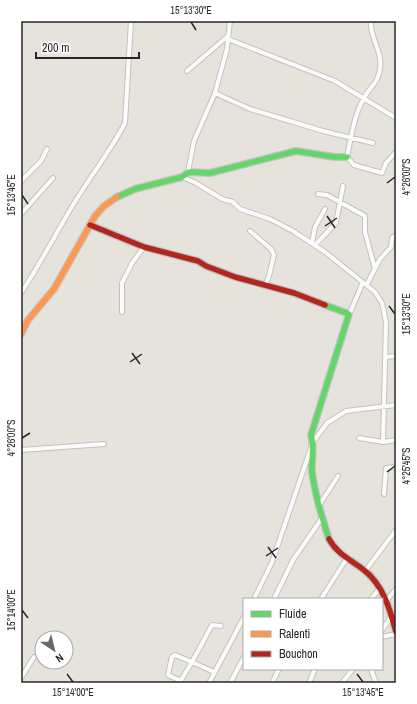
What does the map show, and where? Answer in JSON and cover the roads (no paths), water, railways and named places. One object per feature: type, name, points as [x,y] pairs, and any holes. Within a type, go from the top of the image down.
[{"type":"street","points":[[21,293],[75,201],[109,148],[120,134],[125,123],[131,21]]},
{"type":"street","points":[[21,334],[28,320],[54,289],[100,210],[125,192],[182,178],[188,172],[194,141],[215,93],[224,62],[230,21]]},
{"type":"street","points":[[347,157],[350,138],[364,97],[376,84],[380,70],[380,58],[371,30],[371,21]]},
{"type":"street","points":[[186,70],[228,37]]},
{"type":"street","points":[[228,37],[336,81],[396,118]]},
{"type":"street","points":[[215,93],[232,102],[250,108],[350,138],[373,143]]},
{"type":"street","points":[[21,181],[41,162],[47,149]]},
{"type":"street","points":[[188,172],[210,173],[296,151],[308,151],[336,157],[347,157],[354,165],[382,173],[386,164],[396,152]]},
{"type":"street","points":[[21,214],[53,178]]},
{"type":"street","points":[[182,178],[196,183],[222,200],[233,202],[240,209],[270,218],[313,244],[365,283],[379,297],[384,308],[386,322],[383,442]]},
{"type":"street","points":[[313,244],[336,223],[343,186]]},
{"type":"street","points":[[318,194],[327,195],[340,204],[365,216],[365,232],[375,269]]},
{"type":"street","points":[[313,244],[314,227],[325,209]]},
{"type":"street","points":[[90,225],[144,247],[198,261],[206,266],[264,286],[294,293],[350,315]]},
{"type":"street","points":[[250,231],[271,249],[274,255],[271,270],[264,286]]},
{"type":"street","points":[[383,637],[396,633],[387,600],[380,588],[365,571],[339,553],[330,542],[322,518],[312,472],[313,442],[311,435],[350,315],[365,283],[380,259],[391,247],[392,238],[396,235]]},
{"type":"street","points":[[122,312],[122,283],[132,263],[144,247]]},
{"type":"street","points":[[386,357],[396,356]]},
{"type":"street","points":[[254,598],[272,562],[313,442],[327,423],[339,414],[346,411],[396,405]]},
{"type":"street","points":[[358,438],[383,442],[396,440]]},
{"type":"street","points":[[21,450],[104,444]]},
{"type":"street","points":[[384,494],[386,468],[396,467]]},
{"type":"street","points":[[320,504],[338,476]]},
{"type":"street","points":[[274,598],[293,560],[322,518]]},
{"type":"street","points":[[365,571],[396,530]]},
{"type":"street","points":[[322,598],[347,558]]},
{"type":"street","points":[[372,598],[380,588]]},
{"type":"street","points":[[387,600],[396,589]]},
{"type":"street","points":[[383,629],[392,616]]},
{"type":"street","points":[[209,683],[243,619]]},
{"type":"street","points":[[214,672],[192,662],[175,655],[172,657],[168,675],[180,682],[192,662],[212,625],[221,626]]},
{"type":"street","points":[[21,678],[34,657]]},
{"type":"street","points":[[230,683],[243,659]]},
{"type":"street","points":[[272,683],[278,670]]},
{"type":"street","points":[[308,683],[314,670]]},
{"type":"street","points":[[342,683],[352,670]]},
{"type":"street","points":[[371,670],[376,683]]}]
